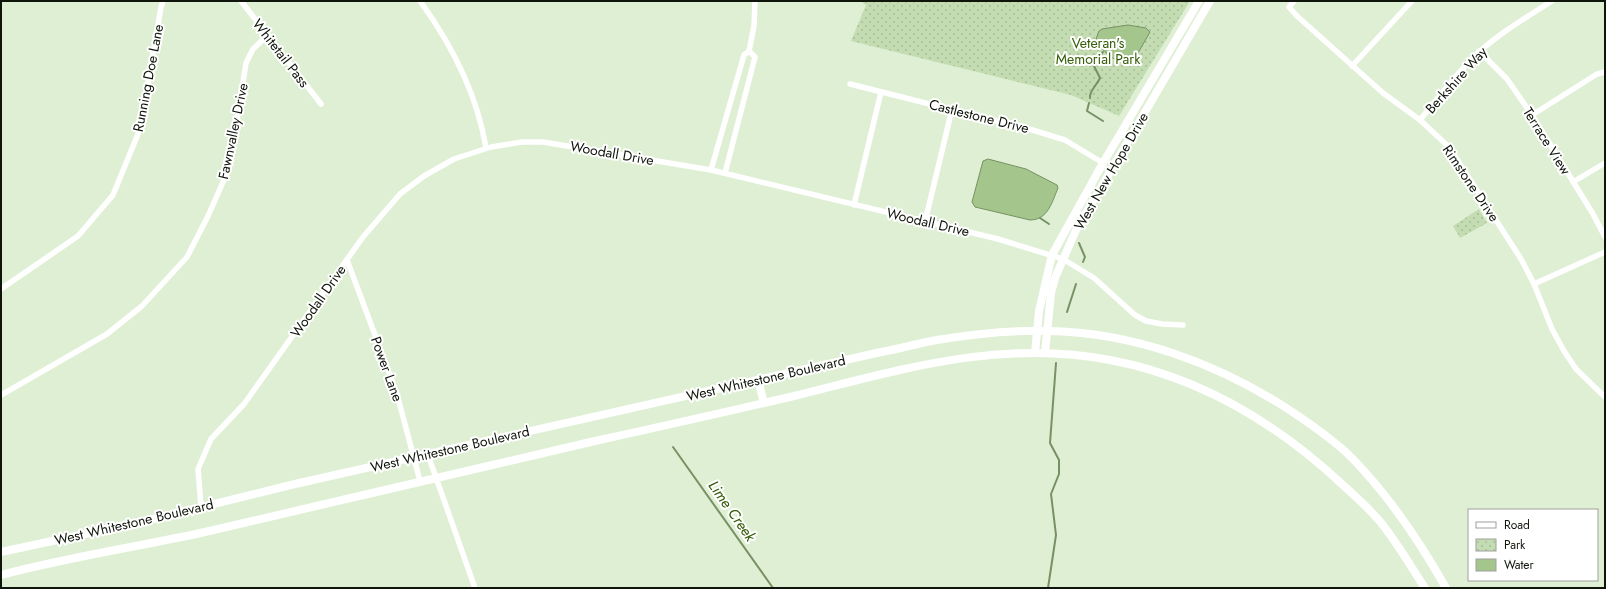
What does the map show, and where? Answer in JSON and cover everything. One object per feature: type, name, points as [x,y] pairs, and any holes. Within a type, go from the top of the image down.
[{"type":"main road","name":"West New Hope Drive","points":[[1035,353],[1036,331],[1043,291],[1052,256],[1064,231],[1103,163],[1200,1]]},
{"type":"main road","name":"West New Hope Drive","points":[[1045,354],[1051,293],[1063,259],[1095,195],[1210,1]]},
{"type":"main road","name":"West Whitestone Boulevard","points":[[1,552],[935,341],[985,333],[1047,331],[1098,335],[1169,351],[1224,373],[1271,398],[1314,427],[1361,468],[1394,508],[1430,560],[1446,588]]},
{"type":"main road","name":"West Whitestone Boulevard","points":[[1,575],[203,532],[436,477],[764,403],[932,362],[971,356],[1035,353],[1074,355],[1111,360],[1144,369],[1189,384],[1231,403],[1277,430],[1318,462],[1382,523],[1425,588]]},
{"type":"main road","points":[[758,380],[764,403]]},
{"type":"street","name":"Running Doe Lane","points":[[1,289],[78,236],[112,195],[140,129],[163,1]]},
{"type":"street","name":"Whitetail Pass","points":[[241,1],[321,104]]},
{"type":"street","points":[[420,1],[450,45],[468,85],[476,104],[486,148]]},
{"type":"street","points":[[710,170],[744,55],[749,52],[754,26],[755,1]]},
{"type":"street","name":"Rimstone Drive","points":[[1294,1],[1289,6],[1352,66],[1383,93],[1420,120],[1449,147],[1517,252],[1534,284],[1552,329],[1564,351],[1576,369],[1605,397]]},
{"type":"street","points":[[1352,66],[1412,1]]},
{"type":"street","name":"Berkshire Way","points":[[1420,120],[1444,90],[1479,51],[1504,31],[1552,1]]},
{"type":"street","name":"Fawnvalley Drive","points":[[1,395],[107,334],[142,306],[187,257],[208,216],[227,173],[246,63],[253,49],[267,36]]},
{"type":"street","name":"Terrace View","points":[[1479,51],[1507,79],[1532,115],[1594,214],[1605,237]]},
{"type":"street","points":[[725,173],[754,58],[749,52]]},
{"type":"street","points":[[1532,115],[1597,74],[1605,72]]},
{"type":"street","name":"Castlestone Drive","points":[[850,84],[1029,129],[1065,140],[1103,163]]},
{"type":"street","points":[[854,205],[881,92]]},
{"type":"street","points":[[925,222],[952,109]]},
{"type":"street","name":"Woodall Drive","points":[[201,506],[198,469],[211,439],[244,404],[363,237],[400,194],[424,176],[454,159],[486,148],[522,142],[543,142],[710,170],[998,239],[1063,259],[1094,278],[1135,315],[1146,321],[1162,324],[1183,325]]},
{"type":"street","points":[[1573,182],[1605,163]]},
{"type":"street","points":[[1534,284],[1605,252]]},
{"type":"street","name":"Power Lane","points":[[347,260],[397,394],[420,481]]},
{"type":"street","points":[[428,455],[475,588]]},
{"type":"green space","name":"Veteran's Memorial Park","points":[[860,1],[1190,1],[1119,116],[1071,95],[851,41],[866,5]]},
{"type":"green space","points":[[1479,209],[1487,223],[1460,238],[1453,226]]},
{"type":"water","points":[[1128,25],[1146,28],[1150,32],[1134,60],[1122,62],[1107,54],[1096,39],[1099,31],[1102,29]]},
{"type":"water","points":[[988,159],[1026,169],[1057,185],[1058,188],[1054,199],[1045,214],[1036,219],[1030,220],[975,207],[972,202],[983,161]]},
{"type":"waterway","points":[[1090,98],[1092,90],[1100,78],[1093,64],[1103,52]]},
{"type":"waterway","points":[[1089,103],[1087,111],[1103,121]]},
{"type":"waterway","points":[[1040,218],[1049,224]]},
{"type":"waterway","points":[[1079,243],[1085,257],[1083,262]]},
{"type":"waterway","points":[[1067,312],[1076,284]]},
{"type":"waterway","points":[[1048,588],[1056,535],[1051,494],[1059,474],[1059,460],[1050,443],[1056,363]]},
{"type":"waterway","name":"Lime Creek","points":[[673,447],[773,588]]}]
